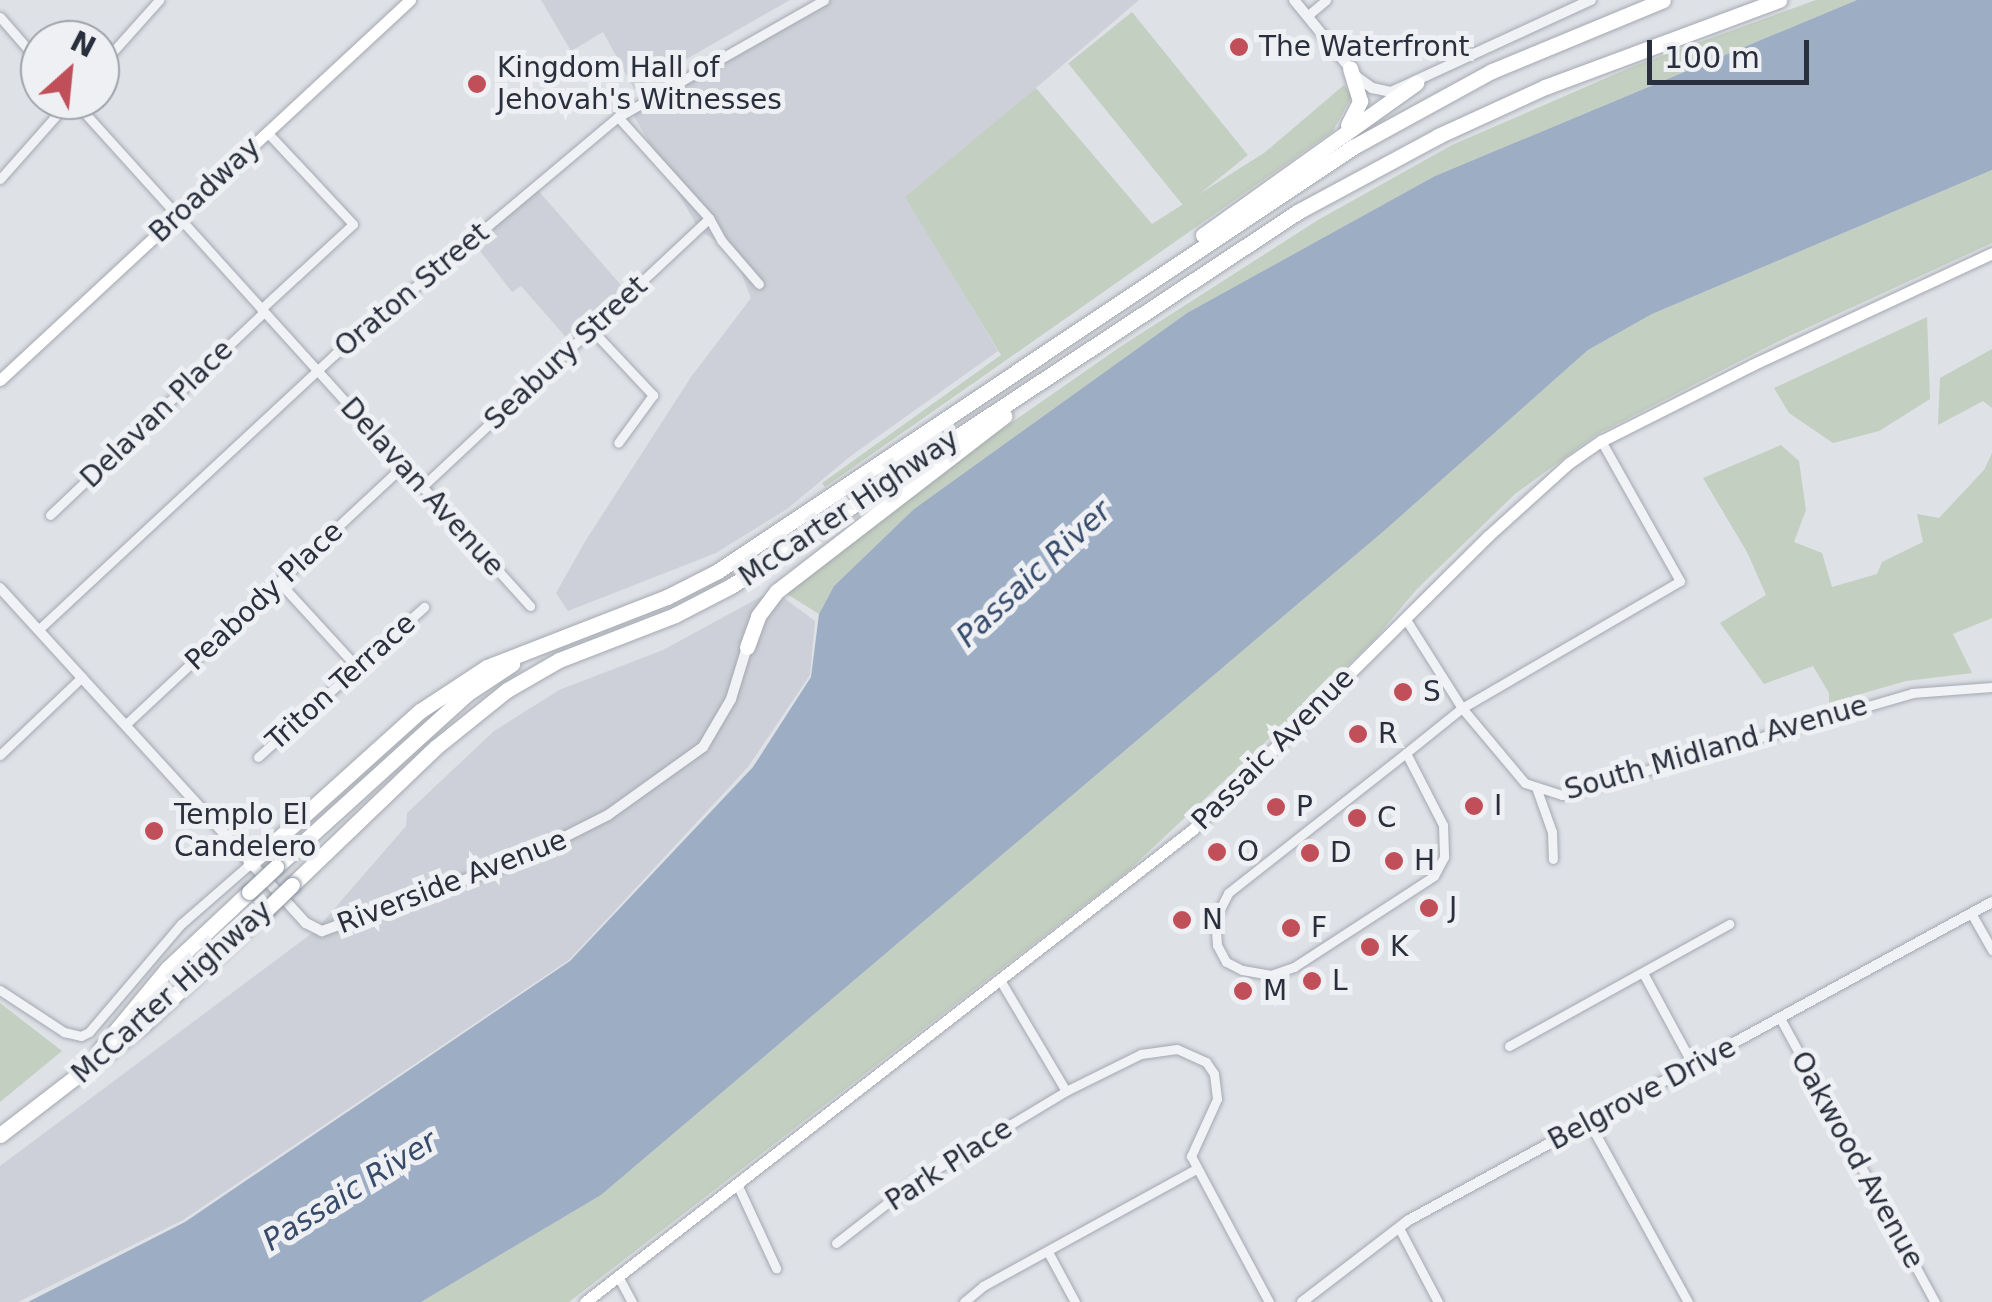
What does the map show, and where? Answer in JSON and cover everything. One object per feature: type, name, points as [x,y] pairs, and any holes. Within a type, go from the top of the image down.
[{"type":"highway","points":[[251,863],[420,711],[487,666],[667,598],[718,571],[1398,120],[1529,54],[1662,0]]},
{"type":"highway","points":[[1728,16],[1769,0]]},
{"type":"highway","name":"McCarter Highway","points":[[0,1134],[144,1024],[436,747],[507,690],[559,660],[674,615],[730,586],[1299,212],[1438,136],[1582,71],[1779,0]]},
{"type":"highway","points":[[1340,134],[1360,101],[1350,70]]},
{"type":"highway","points":[[1122,301],[1340,134],[1416,83]]},
{"type":"highway","points":[[747,647],[758,616],[789,581],[1116,329]]},
{"type":"highway","name":"McCarter Highway","points":[[0,1134],[77,1072],[151,988],[249,892],[468,693],[537,650]]},
{"type":"main road","name":"Broadway","points":[[0,380],[410,0]]},
{"type":"main road","name":"Passaic Avenue","points":[[585,1302],[1192,830],[1539,489],[1601,441],[1992,253]]},
{"type":"street","points":[[120,44],[159,0]]},
{"type":"street","name":"Oraton Street","points":[[38,630],[317,370],[618,117],[824,0]]},
{"type":"street","points":[[1294,0],[1350,70],[1380,91],[1416,83],[1592,0]]},
{"type":"street","points":[[1307,16],[1326,0]]},
{"type":"street","points":[[0,17],[20,40]]},
{"type":"street","points":[[618,117],[710,218],[721,240],[759,284]]},
{"type":"street","points":[[0,178],[53,120]]},
{"type":"street","name":"Delavan Avenue","points":[[89,120],[530,606]]},
{"type":"street","name":"Delavan Place","points":[[50,515],[353,224],[267,132]]},
{"type":"street","name":"Seabury Street","points":[[422,487],[710,218]]},
{"type":"street","points":[[591,329],[653,396],[618,443]]},
{"type":"street","points":[[1406,753],[1443,825],[1444,856],[1434,876],[1294,967],[1271,975],[1242,970],[1226,962],[1217,945],[1214,919],[1228,893],[1462,708],[1680,582],[1601,441]]},
{"type":"street","name":"Peabody Place","points":[[125,725],[404,466]]},
{"type":"street","points":[[279,582],[357,667]]},
{"type":"street","points":[[0,588],[251,863],[181,924],[97,1026],[82,1036],[64,1032],[0,990]]},
{"type":"street","name":"Triton Terrace","points":[[258,757],[424,606]]},
{"type":"street","name":"South Midland Avenue","points":[[1405,618],[1462,708],[1525,783],[1562,795],[1912,692],[1992,687]]},
{"type":"street","name":"Riverside Avenue","points":[[251,863],[316,930],[331,930],[501,868],[608,815],[703,747],[731,699],[747,647]]},
{"type":"street","points":[[0,754],[82,678]]},
{"type":"street","points":[[1537,790],[1552,832],[1553,859]]},
{"type":"street","name":"Belgrove Drive","points":[[1302,1302],[1399,1228],[1992,902]]},
{"type":"street","points":[[1971,912],[1992,950]]},
{"type":"street","points":[[1509,1046],[1729,924]]},
{"type":"street","points":[[1643,973],[1694,1067]]},
{"type":"street","points":[[1000,980],[1066,1091]]},
{"type":"street","name":"Oakwood Avenue","points":[[1780,1018],[1935,1302]]},
{"type":"street","name":"Park Place","points":[[836,1244],[912,1183],[1066,1091],[1150,1050],[1177,1049],[1193,1054],[1206,1062],[1218,1088],[1217,1100],[1194,1143],[1192,1156],[1196,1168]]},
{"type":"street","points":[[1589,1122],[1688,1302]]},
{"type":"street","points":[[964,1302],[983,1286],[1196,1168],[1269,1302]]},
{"type":"street","points":[[737,1184],[776,1268]]},
{"type":"street","points":[[1399,1228],[1438,1302]]},
{"type":"street","points":[[1048,1252],[1075,1302]]},
{"type":"street","points":[[618,1276],[632,1302]]},
{"type":"shaded area","points":[[541,0],[790,0],[634,89],[603,32],[571,51]]},
{"type":"shaded area","points":[[825,0],[1139,0],[907,198],[998,351],[852,455],[787,509],[716,553],[568,611],[556,593],[586,540],[691,377],[751,298],[733,251],[700,231],[631,111]]},
{"type":"shaded area","points":[[536,188],[627,292],[571,343],[521,286],[512,292],[473,242]]},
{"type":"shaded area","points":[[773,590],[815,621],[810,675],[748,767],[569,960],[183,1220],[18,1302],[0,1302],[0,1166],[315,931],[406,826],[407,813],[494,731],[559,690],[663,650]]},
{"type":"green space","points":[[1816,0],[1857,0],[1435,176],[1187,313],[914,509],[834,586],[819,614],[787,594],[952,464],[1120,347],[1318,220],[1452,145],[1634,66]]},
{"type":"green space","points":[[1132,12],[1248,155],[1184,207],[1068,64]]},
{"type":"green space","points":[[1344,85],[1352,96],[1333,131],[825,487],[822,483],[1001,355],[905,197],[1036,88],[1152,224],[1264,153]]},
{"type":"green space","points":[[1992,170],[1992,243],[1783,339],[1596,435],[1515,494],[1417,589],[1373,641],[1128,871],[569,1302],[421,1302],[601,1195],[1385,530],[1588,350],[1652,314]]},
{"type":"green space","points":[[1927,317],[1930,399],[1879,431],[1833,443],[1789,413],[1774,388]]},
{"type":"green space","points":[[1992,349],[1992,408],[1983,401],[1938,425],[1940,378]]},
{"type":"green space","points":[[1781,445],[1799,461],[1806,510],[1794,542],[1822,553],[1832,587],[1877,574],[1882,562],[1923,542],[1917,514],[1939,518],[1984,470],[1992,453],[1992,618],[1953,634],[1972,673],[1906,681],[1829,703],[1829,693],[1813,666],[1764,684],[1720,623],[1766,595],[1747,552],[1703,478]]},
{"type":"green space","points":[[0,1003],[62,1051],[0,1102]]},
{"type":"water","name":"Passaic River","points":[[1857,0],[1992,0],[1992,170],[1652,314],[1588,350],[1385,530],[601,1195],[421,1302],[28,1302],[185,1222],[570,961],[753,767],[811,677],[819,614],[834,586],[914,509],[1187,313],[1435,176]]},
{"type":"place","name":"The Waterfront","points":[[1239,47]]},
{"type":"place","name":"Kingdom Hall of Jehovah's Witnesses","points":[[477,84]]},
{"type":"place","name":"S","points":[[1403,692]]},
{"type":"place","name":"R","points":[[1358,734]]},
{"type":"place","name":"I","points":[[1474,806]]},
{"type":"place","name":"P","points":[[1276,807]]},
{"type":"place","name":"C","points":[[1357,818]]},
{"type":"place","name":"Templo El Candelero","points":[[154,831]]},
{"type":"place","name":"O","points":[[1217,852]]},
{"type":"place","name":"D","points":[[1310,853]]},
{"type":"place","name":"H","points":[[1394,861]]},
{"type":"place","name":"J","points":[[1429,908]]},
{"type":"place","name":"N","points":[[1182,920]]},
{"type":"place","name":"F","points":[[1291,928]]},
{"type":"place","name":"K","points":[[1370,947]]},
{"type":"place","name":"L","points":[[1312,981]]},
{"type":"place","name":"M","points":[[1243,991]]}]
